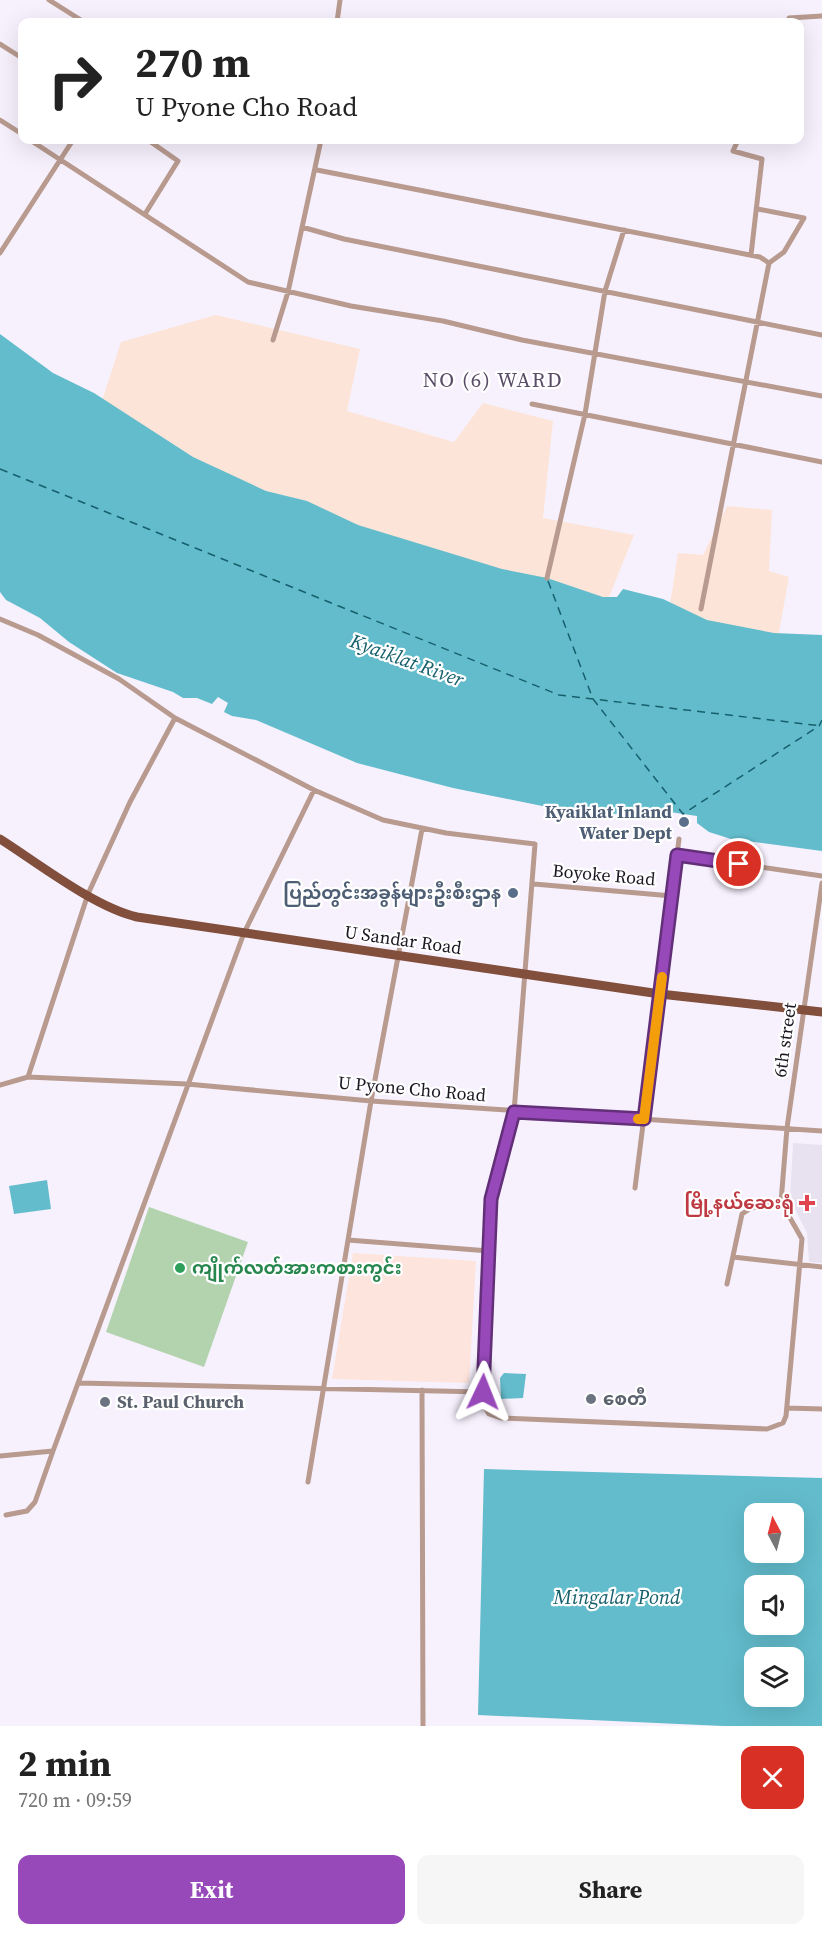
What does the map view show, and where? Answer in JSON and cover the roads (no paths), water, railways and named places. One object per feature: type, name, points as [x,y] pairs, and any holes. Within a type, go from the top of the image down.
[{"type":"main road","name":"U Sandar Road","points":[[0,838],[88,894],[125,914],[660,994],[822,1012]]},
{"type":"street","points":[[49,0],[78,18]]},
{"type":"street","points":[[338,18],[340,0]]},
{"type":"street","points":[[789,18],[822,16]]},
{"type":"street","points":[[0,44],[18,55]]},
{"type":"street","points":[[0,120],[18,131]]},
{"type":"street","points":[[36,144],[248,282],[594,354],[822,396]]},
{"type":"street","points":[[0,253],[70,144]]},
{"type":"street","points":[[145,214],[178,162],[153,144]]},
{"type":"street","points":[[273,340],[288,292],[317,170],[320,144]]},
{"type":"street","points":[[736,144],[733,151],[762,159],[752,255]]},
{"type":"street","points":[[317,170],[752,255],[769,263]]},
{"type":"street","points":[[701,609],[769,263],[784,252],[804,218],[758,209]]},
{"type":"street","points":[[302,227],[344,239],[822,335]]},
{"type":"street","points":[[547,578],[585,414],[605,291],[624,230]]},
{"type":"street","points":[[532,404],[822,462]]},
{"type":"street","points":[[0,619],[38,635],[119,679],[175,718],[314,790],[383,820],[422,829],[534,843],[537,848],[514,1112],[491,1199],[483,1392],[486,1411],[501,1418],[767,1429],[783,1423],[787,1408],[801,1265],[801,1235],[781,1202],[751,1208],[742,1214],[727,1284]]},
{"type":"street","points":[[28,1077],[88,894],[130,802],[175,718]]},
{"type":"street","points":[[6,1515],[27,1511],[35,1502],[244,933],[314,790]]},
{"type":"street","points":[[308,1482],[371,1101],[422,829]]},
{"type":"street","points":[[635,1188],[679,839]]},
{"type":"street","name":"Boyoke Road","points":[[677,855],[822,876]]},
{"type":"street","name":"6th street","points":[[781,1202],[787,1128],[822,883]]},
{"type":"street","name":"Boyoke Road","points":[[534,884],[672,896]]},
{"type":"street","name":"U Pyone Cho Road","points":[[0,1084],[28,1077],[187,1084],[514,1112],[822,1131]]},
{"type":"street","points":[[348,1240],[489,1251]]},
{"type":"street","points":[[733,1257],[822,1267]]},
{"type":"street","points":[[78,1383],[483,1392]]},
{"type":"street","points":[[422,1390],[423,1726]]},
{"type":"street","points":[[787,1408],[822,1409]]},
{"type":"street","points":[[0,1456],[53,1451]]},
{"type":"water","name":"Kyaiklat River","points":[[0,334],[53,373],[94,393],[193,457],[266,491],[307,501],[358,525],[502,569],[547,578],[603,597],[617,597],[623,589],[663,599],[707,620],[774,633],[822,635],[822,851],[731,839],[709,832],[697,823],[697,816],[670,812],[668,818],[557,809],[453,788],[357,763],[256,720],[232,716],[224,712],[228,703],[218,697],[212,704],[197,698],[183,698],[173,692],[117,673],[69,642],[40,618],[6,600],[0,592]]},
{"type":"water","points":[[47,1180],[51,1209],[14,1214],[9,1186]]},
{"type":"water","points":[[504,1373],[526,1374],[523,1398],[501,1399],[500,1378]]},
{"type":"water","name":"Mingalar Pond","points":[[484,1469],[822,1478],[822,1726],[723,1726],[478,1715]]},
{"type":"place","name":"Kyaiklat Inland Water Dept","points":[[684,822]]},
{"type":"place","name":"ပြည်တွင်းအခွန်များဦးစီးဌာန","points":[[513,893]]},
{"type":"place","name":"မြို့နယ်ဆေးရုံ","points":[[807,1203]]},
{"type":"place","name":"ကျိုက်လတ်အားကစားကွင်း","points":[[180,1268]]},
{"type":"place","name":"စေတီ","points":[[591,1399]]},
{"type":"place","name":"St. Paul Church","points":[[105,1402]]},
{"type":"district","name":"NO (6) WARD","points":[[493,380]]}]
